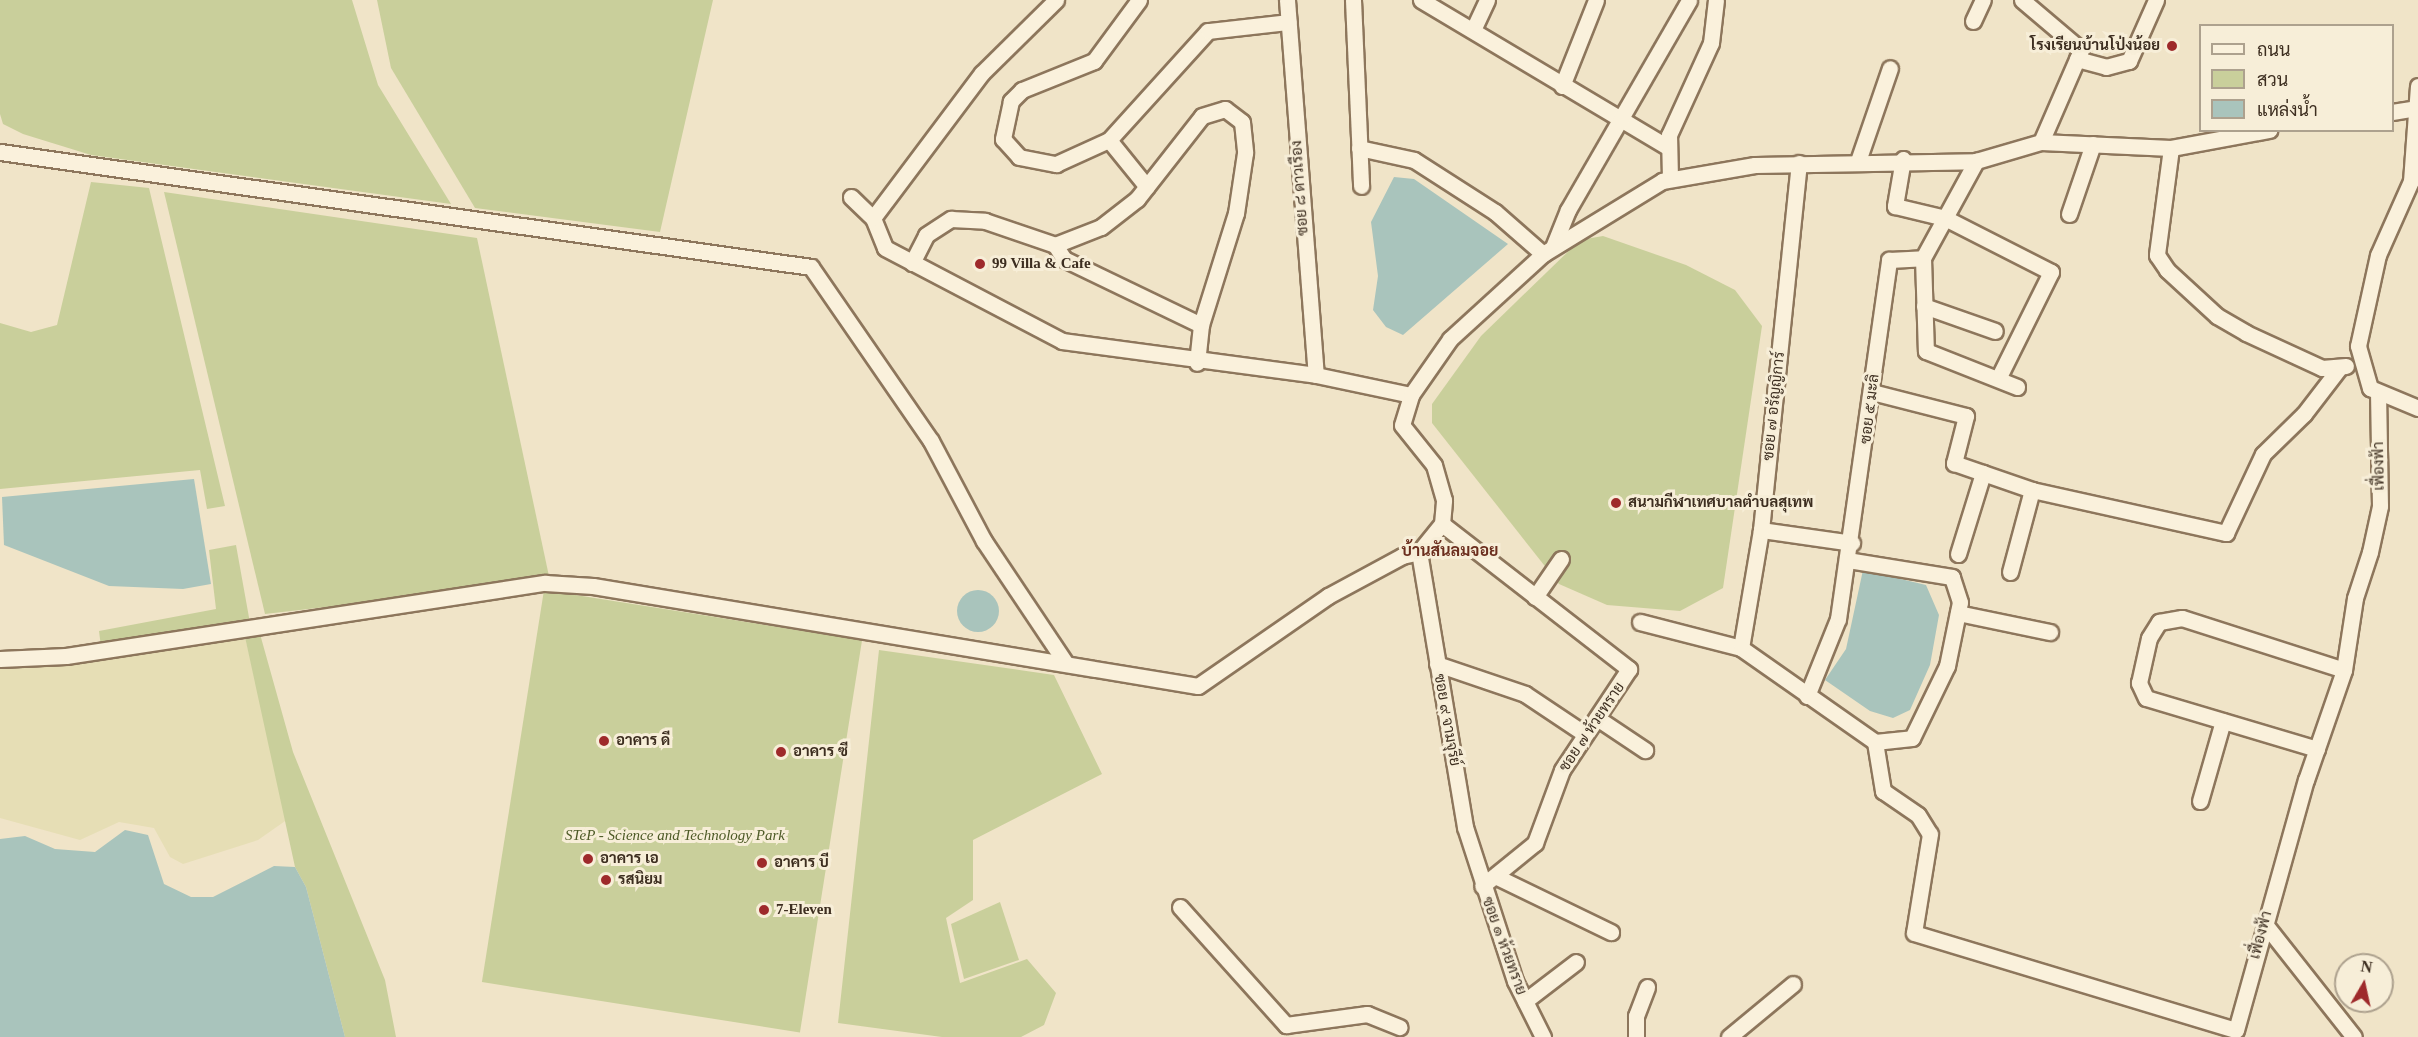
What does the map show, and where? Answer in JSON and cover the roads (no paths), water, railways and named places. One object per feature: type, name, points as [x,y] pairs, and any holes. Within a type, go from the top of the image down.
[{"type":"street","points":[[873,218],[982,73],[1056,0]]},
{"type":"street","points":[[1139,0],[1094,61],[1022,90],[1004,115],[1003,139],[1010,148],[1036,163],[1081,157],[1109,140],[1208,31],[1288,22]]},
{"type":"street","name":"ซอย ๘ ดาวเรือง","points":[[1287,0],[1316,375]]},
{"type":"street","points":[[1353,0],[1361,186]]},
{"type":"street","points":[[1421,0],[1668,147]]},
{"type":"street","points":[[1473,30],[1486,0]]},
{"type":"street","points":[[1562,86],[1596,0]]},
{"type":"street","points":[[1548,250],[1568,210],[1622,121],[1689,0]]},
{"type":"street","points":[[1670,178],[1668,147],[1678,110],[1711,43],[1716,0]]},
{"type":"street","points":[[1973,21],[1983,0]]},
{"type":"street","points":[[2022,0],[2081,50],[2041,142]]},
{"type":"street","points":[[2077,60],[2106,67],[2129,61],[2156,0]]},
{"type":"street","points":[[1858,161],[1890,68]]},
{"type":"street","points":[[2418,86],[2414,184],[2363,305],[2358,346],[2362,365],[2378,396],[2418,408]]},
{"type":"street","points":[[2394,112],[2418,108]]},
{"type":"street","points":[[1054,244],[1120,214],[1147,187],[1202,116],[1212,109],[1236,114],[1245,153],[1236,213],[1201,325],[1197,363]]},
{"type":"street","points":[[0,659],[66,656],[545,583],[1065,662],[1198,686],[1328,596],[1402,556],[1419,552],[1442,524],[1442,483],[1402,425],[1411,395],[1450,339],[1548,250],[1601,213],[1670,178],[1708,169],[1903,159],[1976,160],[2041,142],[2171,148],[2258,132]]},
{"type":"street","points":[[1109,140],[1147,187]]},
{"type":"street","points":[[2069,214],[2093,144]]},
{"type":"street","points":[[1359,148],[1414,160],[1495,212],[1548,250]]},
{"type":"street","points":[[2171,148],[2157,255],[2217,316],[2322,368],[2362,365]]},
{"type":"street","points":[[0,152],[811,267],[931,441],[984,541],[1065,662]]},
{"type":"street","points":[[1903,159],[1893,204],[1945,218],[2051,272],[1998,379]]},
{"type":"street","points":[[1976,160],[1923,258],[1926,351],[2017,387]]},
{"type":"street","name":"ซอย ๗ อรัญญิการ์","points":[[1741,648],[1761,530],[1799,164]]},
{"type":"street","points":[[851,197],[873,218],[885,248],[1062,341],[1197,363],[1316,375],[1411,395]]},
{"type":"street","points":[[912,263],[926,235],[951,219],[986,221],[1054,244],[1064,259],[1201,325]]},
{"type":"street","name":"ซอย ๕ มะลิ","points":[[1807,696],[1838,619],[1852,543],[1889,260],[1923,258]]},
{"type":"street","points":[[1924,306],[1995,331]]},
{"type":"street","points":[[1872,392],[1966,416],[1954,463],[2032,490],[2226,533],[2263,454],[2304,414],[2340,367]]},
{"type":"street","name":"เฟื่องฟ้า","points":[[1875,742],[1883,791],[1918,815],[1930,834],[1914,933],[2236,1029],[2264,923],[2316,749],[2344,670],[2355,598],[2380,506],[2378,396]]},
{"type":"street","points":[[1958,554],[1983,473]]},
{"type":"street","points":[[2010,572],[2032,490]]},
{"type":"street","name":"ซอย ๗ ห้วยทราย","points":[[1442,524],[1629,669],[1562,770],[1542,832],[1482,886]]},
{"type":"street","points":[[1761,530],[1852,543]]},
{"type":"street","name":"ซอย ๙ จามจุรีย์","points":[[1419,552],[1466,827],[1482,886]]},
{"type":"street","points":[[1535,597],[1561,559]]},
{"type":"street","points":[[1640,622],[1741,648],[1875,742],[1912,738],[1923,721],[1947,666],[1958,613],[1952,577],[1848,560]]},
{"type":"street","points":[[1958,613],[2050,632]]},
{"type":"street","points":[[2316,749],[2223,721],[2172,709],[2141,694],[2143,659],[2159,622],[2182,618],[2344,670]]},
{"type":"street","points":[[1437,664],[1524,694],[1585,734]]},
{"type":"street","points":[[1597,718],[1645,750]]},
{"type":"street","points":[[2200,801],[2223,721]]},
{"type":"street","points":[[1495,876],[1611,932]]},
{"type":"street","name":"ซอย ๑ ห้วยทราย","points":[[1482,886],[1525,1001],[1543,1037]]},
{"type":"street","points":[[1180,907],[1287,1031],[1367,1014],[1399,1027]]},
{"type":"street","points":[[2264,923],[2354,1037]]},
{"type":"street","points":[[1525,1001],[1576,962]]},
{"type":"street","points":[[1729,1037],[1793,984]]},
{"type":"street","points":[[1636,1037],[1636,1016],[1647,987]]},
{"type":"water","points":[[1394,177],[1414,179],[1508,244],[1403,335],[1386,327],[1373,310],[1378,276],[1371,222]]},
{"type":"water","points":[[194,479],[211,584],[183,589],[109,586],[4,545],[2,497]]},
{"type":"water","points":[[1863,570],[1926,585],[1939,615],[1930,665],[1910,710],[1893,718],[1870,711],[1825,680],[1846,649]]},
{"type":"water","points":[[978,590],[993,596],[999,611],[993,626],[978,632],[963,626],[957,611],[963,596]]},
{"type":"water","points":[[125,830],[148,835],[164,884],[191,897],[213,897],[274,866],[295,867],[306,887],[345,1037],[0,1037],[0,839],[25,836],[55,849],[95,852]]},
{"type":"place","name":"โรงเรียนบ้านโป่งน้อย","points":[[2172,46]]},
{"type":"place","name":"99 Villa & Cafe","points":[[980,264]]},
{"type":"place","name":"สนามกีฬาเทศบาลตำบลสุเทพ","points":[[1616,503]]},
{"type":"place","name":"อาคาร ดี","points":[[604,741]]},
{"type":"place","name":"อาคาร ซี","points":[[781,752]]},
{"type":"place","name":"อาคาร เอ","points":[[588,859]]},
{"type":"place","name":"อาคาร บี","points":[[762,863]]},
{"type":"place","name":"รสนิยม","points":[[606,880]]},
{"type":"place","name":"7-Eleven","points":[[764,910]]},
{"type":"district","name":"บ้านสันลมจอย","points":[[1450,551]]},
{"type":"park label","name":"STeP - Science and Technology Park","points":[[675,836]]}]
